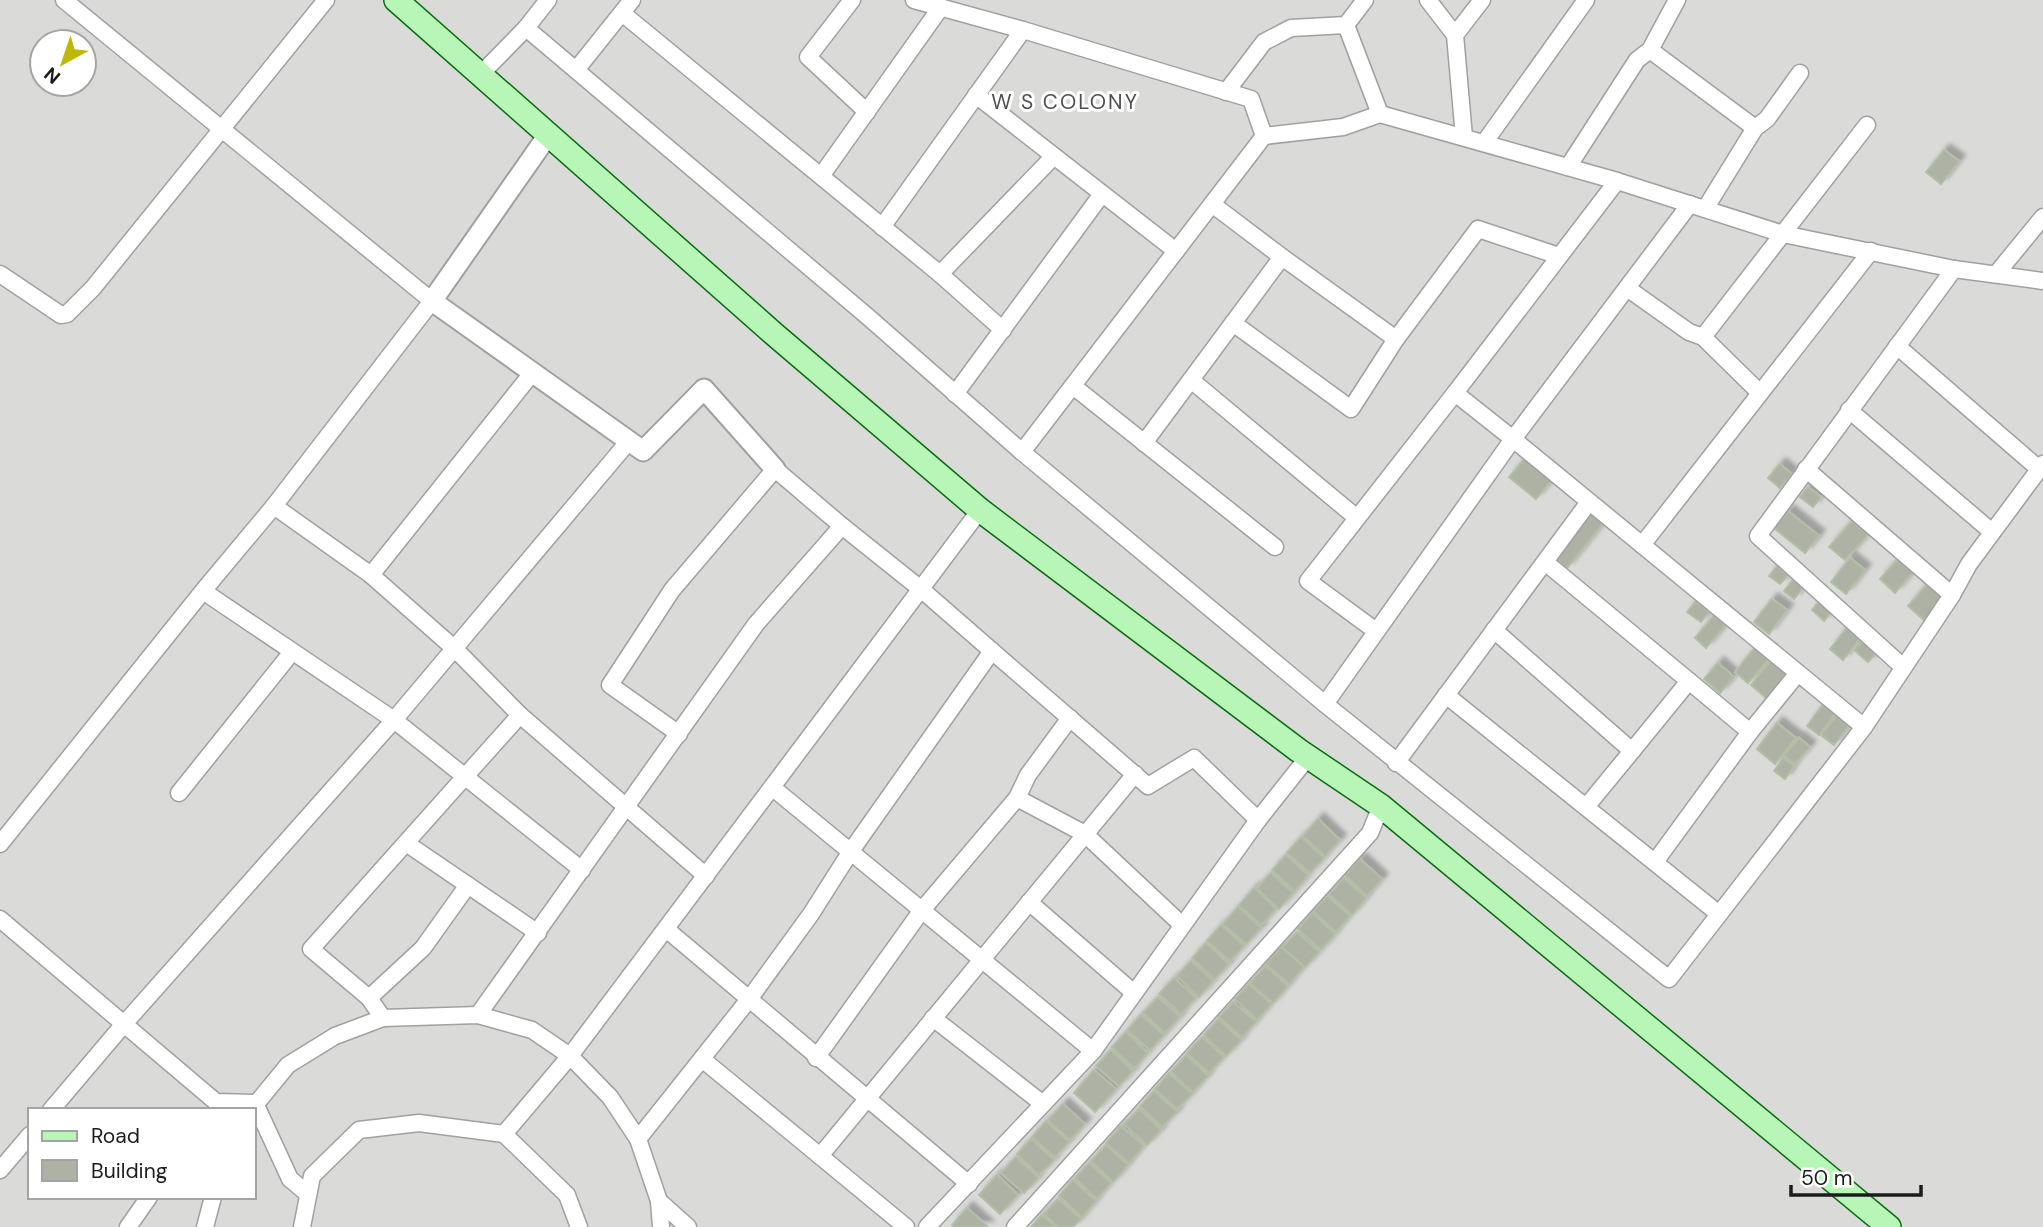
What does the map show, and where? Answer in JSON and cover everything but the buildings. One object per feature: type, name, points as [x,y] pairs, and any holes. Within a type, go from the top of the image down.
[{"type":"main road","points":[[396,0],[774,334],[980,510],[1308,757],[1381,806],[1889,1227]]},
{"type":"street","points":[[64,0],[432,301],[643,451],[704,389],[775,468],[922,590],[1149,786],[1194,758],[1258,820]]},
{"type":"street","points":[[0,274],[61,315],[67,314],[93,288],[326,0]]},
{"type":"street","points":[[481,74],[526,28],[548,0]]},
{"type":"street","points":[[852,0],[808,57],[867,112]]},
{"type":"street","points":[[914,0],[1251,99]]},
{"type":"street","points":[[1226,92],[1264,42],[1291,28],[1346,25],[1365,0]]},
{"type":"street","points":[[1428,0],[1455,35],[1464,137]]},
{"type":"street","points":[[1455,35],[1482,0]]},
{"type":"street","points":[[1484,143],[1586,0]]},
{"type":"street","points":[[1568,167],[1637,60],[1650,50],[1677,0]]},
{"type":"street","points":[[576,70],[627,6],[821,176],[1003,330]]},
{"type":"street","points":[[821,176],[941,7]]},
{"type":"street","points":[[1346,25],[1380,114]]},
{"type":"street","points":[[526,28],[867,316],[1022,452],[1325,704],[1670,979],[1864,727],[1952,595],[1969,564],[2041,466],[1897,346]]},
{"type":"street","points":[[882,227],[1023,30]]},
{"type":"street","points":[[1650,50],[1755,128]]},
{"type":"street","points":[[1244,68],[1264,136]]},
{"type":"street","points":[[1325,704],[1513,439],[1628,288],[1698,207],[1755,128],[1767,119],[1800,73]]},
{"type":"street","points":[[976,95],[1176,251]]},
{"type":"street","points":[[1022,452],[1264,136],[1343,127],[1380,114],[1617,181],[1783,234],[1954,269],[2043,281]]},
{"type":"street","points":[[1703,337],[1867,125]]},
{"type":"street","points":[[0,844],[274,506],[432,301],[548,135]]},
{"type":"street","points":[[940,274],[1054,156]]},
{"type":"street","points":[[1377,631],[1308,581],[1617,181]]},
{"type":"street","points":[[956,394],[1102,194]]},
{"type":"street","points":[[1212,204],[1396,339]]},
{"type":"street","points":[[1997,273],[2043,218]]},
{"type":"street","points":[[1233,323],[1351,409],[1396,339],[1478,229],[1559,256]]},
{"type":"street","points":[[1642,545],[1871,251]]},
{"type":"street","points":[[1144,443],[1282,257]]},
{"type":"street","points":[[1903,667],[1758,536],[1954,269]]},
{"type":"street","points":[[1628,288],[1689,332],[1703,337],[1760,393]]},
{"type":"street","points":[[371,575],[533,372]]},
{"type":"street","points":[[1191,380],[1357,518]]},
{"type":"street","points":[[1073,386],[1275,547]]},
{"type":"street","points":[[1455,393],[1864,727]]},
{"type":"street","points":[[1849,410],[1992,532]]},
{"type":"street","points":[[53,1108],[394,720],[629,441]]},
{"type":"street","points":[[679,734],[610,685],[672,590],[775,468]]},
{"type":"street","points":[[1806,469],[1952,595]]},
{"type":"street","points":[[1396,763],[1589,502]]},
{"type":"street","points":[[274,506],[371,575],[455,649],[520,715],[706,876]]},
{"type":"street","points":[[504,1134],[570,1056],[980,510]]},
{"type":"street","points":[[478,1015],[756,624],[842,526]]},
{"type":"street","points":[[1545,562],[1749,732]]},
{"type":"street","points":[[203,591],[394,720],[582,870]]},
{"type":"street","points":[[1494,630],[1632,751]]},
{"type":"street","points":[[638,1139],[750,998],[811,914],[850,851],[992,651]]},
{"type":"street","points":[[179,793],[292,652]]},
{"type":"street","points":[[1655,863],[1749,732],[1798,673]]},
{"type":"street","points":[[1586,807],[1689,681]]},
{"type":"street","points":[[1446,695],[1720,914]]},
{"type":"street","points":[[383,1018],[369,999],[311,949],[520,715]]},
{"type":"street","points":[[816,1058],[922,910],[1017,798],[1028,775],[1070,718]]},
{"type":"street","points":[[927,1227],[1093,1051],[1258,820],[1308,757]]},
{"type":"street","points":[[820,1156],[1135,775]]},
{"type":"street","points":[[773,788],[1093,1051]]},
{"type":"street","points":[[1017,798],[1085,834],[1182,925]]},
{"type":"street","points":[[1015,1227],[1370,834],[1381,806]]},
{"type":"street","points":[[406,843],[538,933]]},
{"type":"street","points":[[369,999],[423,948],[468,885]]},
{"type":"street","points":[[1029,902],[1134,993]]},
{"type":"street","points":[[0,919],[124,1024],[213,1106],[253,1106],[288,1065],[335,1036],[383,1018],[478,1015],[532,1030],[570,1056],[610,1097],[638,1139],[659,1201],[661,1227]]},
{"type":"street","points":[[666,929],[750,998],[816,1058],[969,1184]]},
{"type":"street","points":[[933,1018],[1043,1104]]},
{"type":"street","points":[[702,1059],[906,1227]]},
{"type":"street","points":[[256,1112],[290,1178],[308,1194]]},
{"type":"street","points":[[302,1227],[312,1176],[359,1130],[419,1123],[504,1134],[567,1195],[579,1227]]},
{"type":"street","points":[[0,1170],[28,1137]]},
{"type":"street","points":[[128,1227],[148,1199]]},
{"type":"street","points":[[205,1227],[212,1199]]},
{"type":"street","points":[[659,1201],[688,1227]]},
{"type":"shaded area","points":[[0,0],[2043,0],[2043,1227],[0,1227]]},
{"type":"district","name":"W S COLONY","points":[[1065,102]]}]
